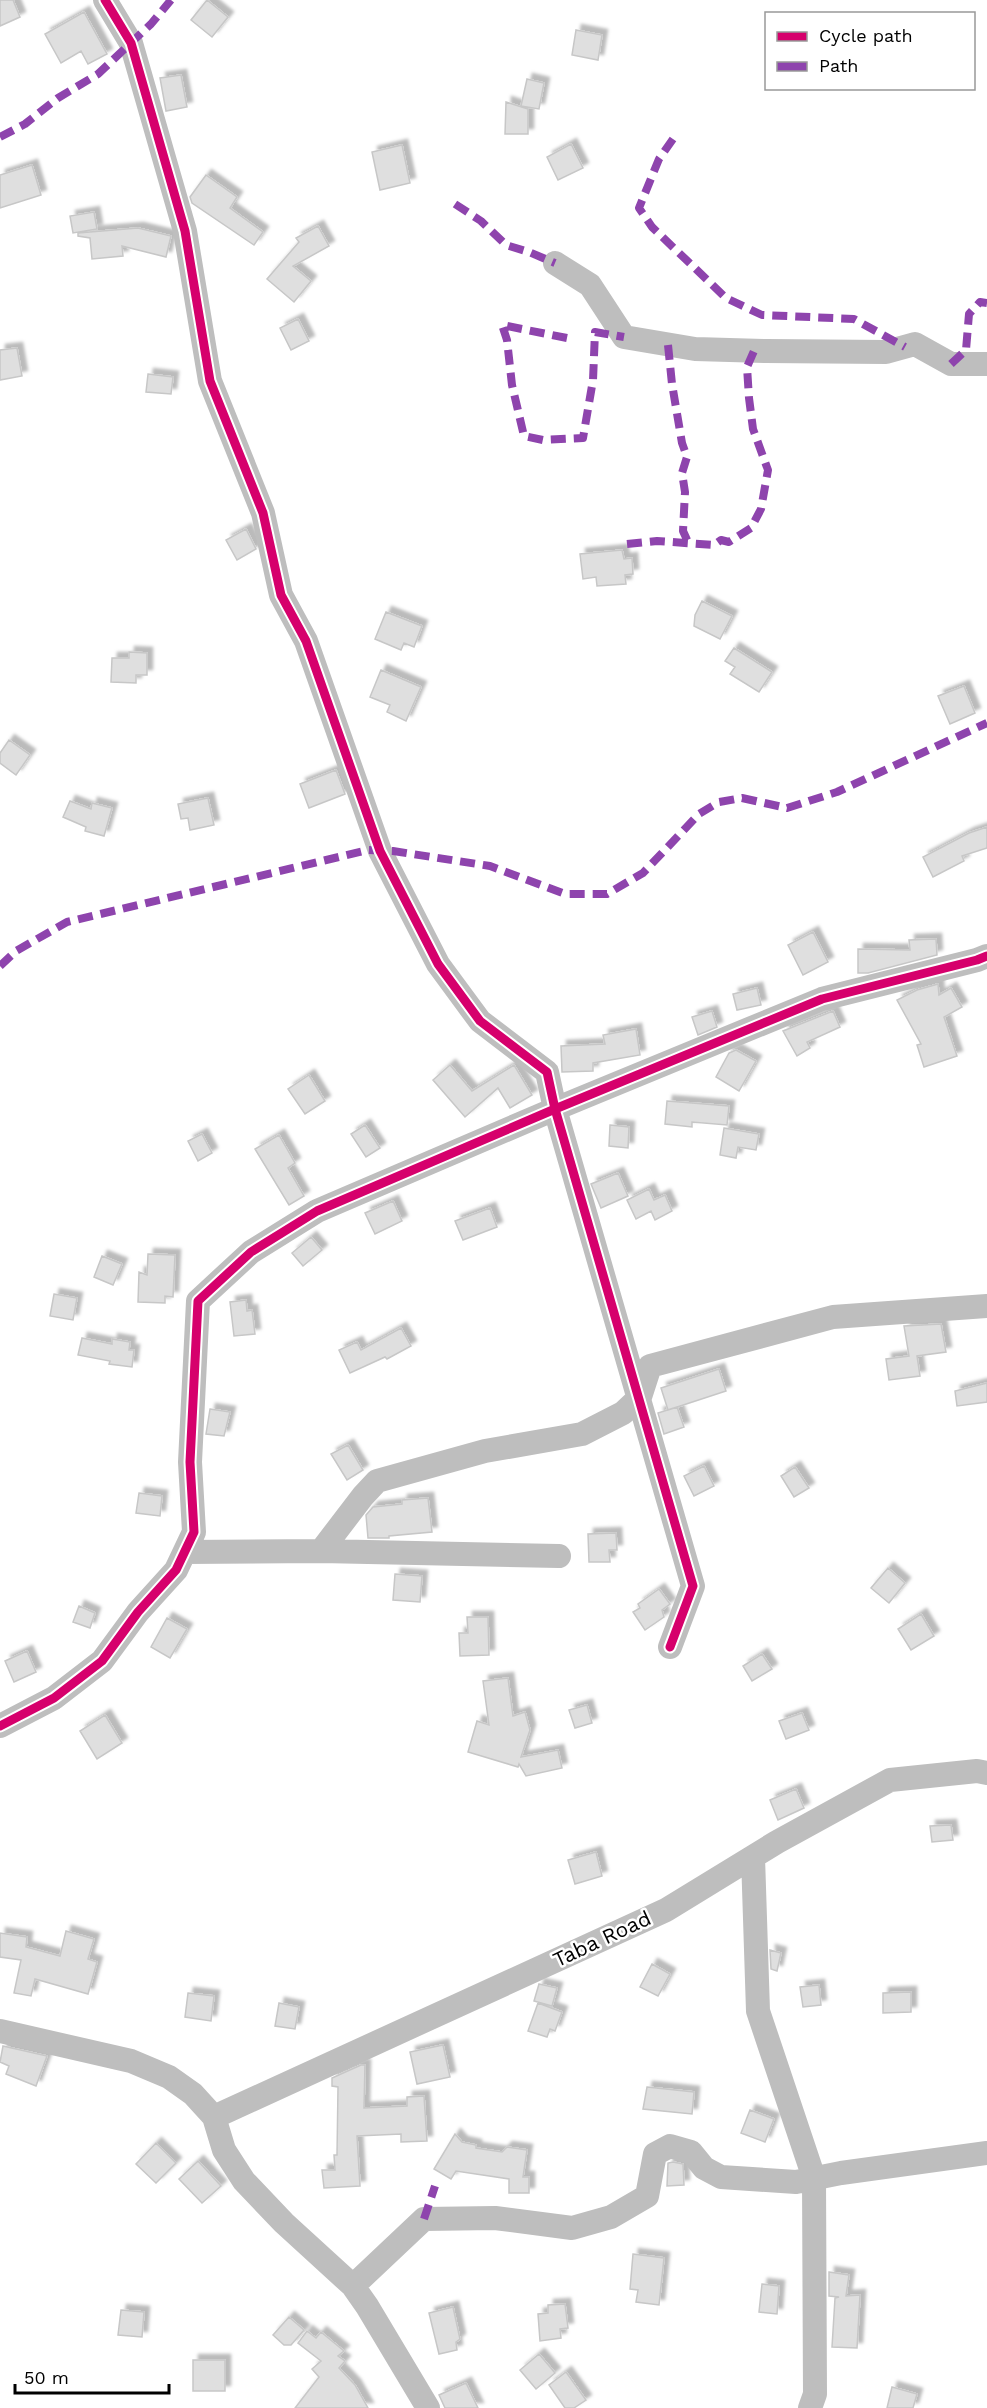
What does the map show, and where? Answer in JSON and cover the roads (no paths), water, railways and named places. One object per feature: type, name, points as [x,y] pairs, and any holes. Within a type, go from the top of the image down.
[{"type":"street","points":[[105,0],[130,43],[185,231],[210,381],[263,513],[281,595],[306,641],[380,851],[438,964],[480,1021],[547,1072],[555,1109],[693,1586],[670,1647]]},
{"type":"street","points":[[555,263],[590,285],[624,337],[694,350],[886,352],[915,344],[951,364],[987,364]]},
{"type":"street","points":[[0,1726],[54,1698],[102,1661],[138,1612],[176,1570],[194,1532],[190,1462],[198,1301],[252,1252],[317,1211],[555,1109],[822,999],[987,956]]},
{"type":"street","points":[[321,1551],[363,1496],[378,1481],[485,1451],[582,1434],[623,1413],[640,1397],[650,1366],[833,1317],[987,1306]]},
{"type":"street","points":[[185,1552],[321,1551],[559,1556]]},
{"type":"street","name":"Taba Road","points":[[214,2117],[666,1910],[753,1857],[890,1780],[977,1771],[987,1773]]},
{"type":"street","points":[[753,1857],[758,2011],[814,2178],[815,2394],[810,2408]]},
{"type":"street","points":[[0,2031],[131,2061],[169,2077],[193,2094],[214,2117],[224,2150],[244,2181],[284,2223],[353,2286],[428,2408]]},
{"type":"street","points":[[353,2286],[424,2219],[495,2218],[572,2228],[611,2217],[647,2196],[655,2154],[670,2146],[691,2152],[704,2168],[721,2177],[796,2182],[987,2153]]}]
